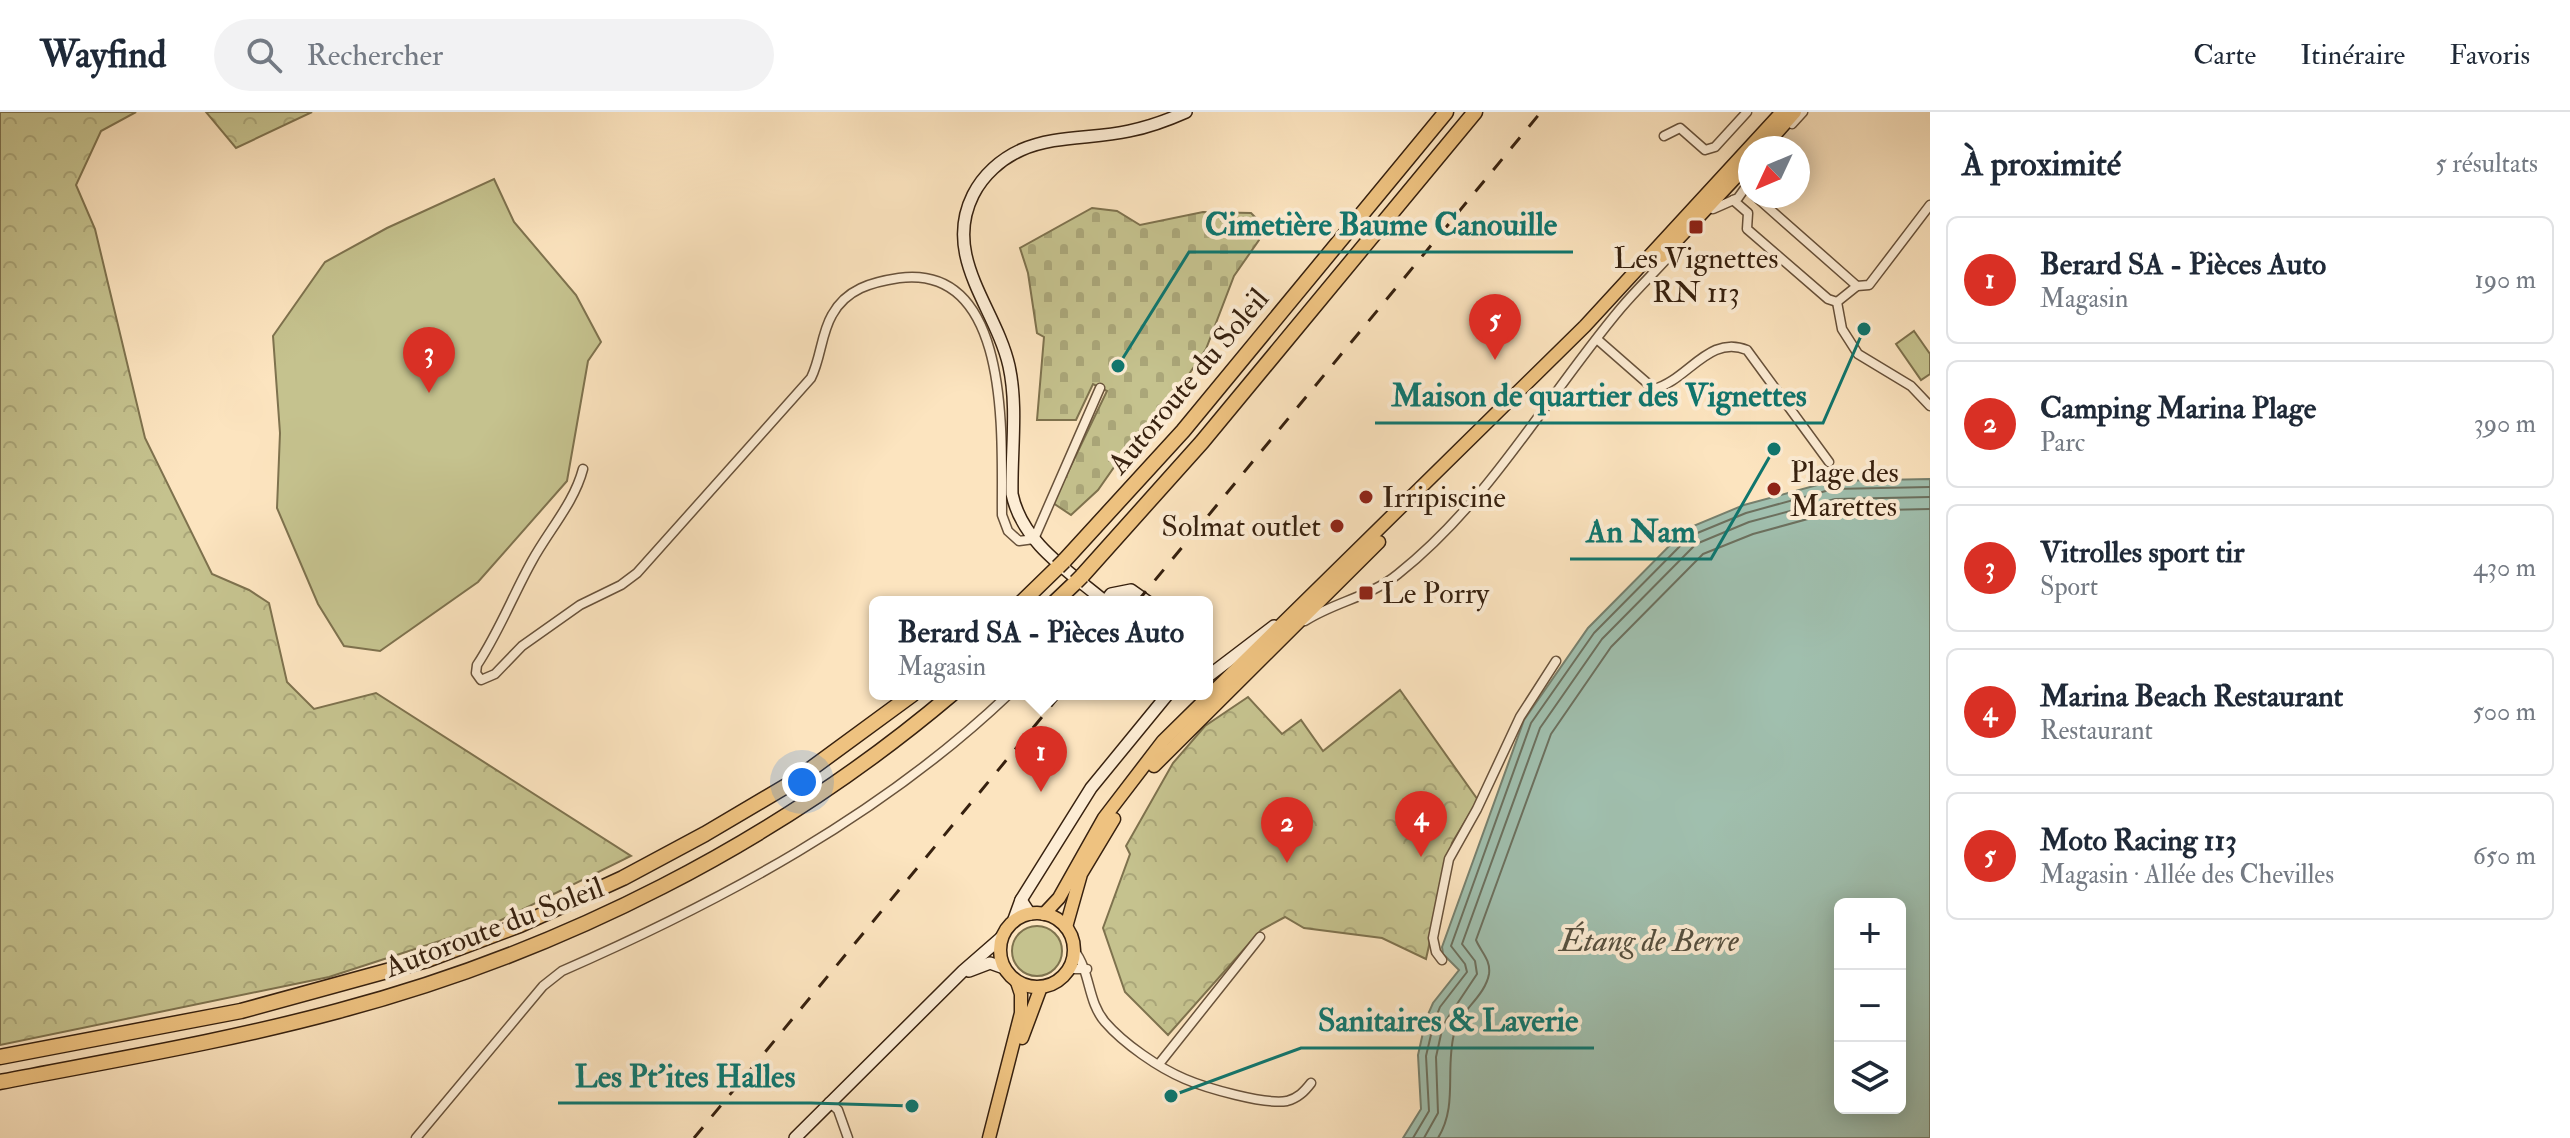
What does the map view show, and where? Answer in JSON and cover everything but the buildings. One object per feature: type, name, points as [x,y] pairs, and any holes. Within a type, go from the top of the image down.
[{"type":"highway","name":"Autoroute du Soleil","points":[[1028,596],[1183,431],[1446,112]]},
{"type":"highway","name":"Autoroute du Soleil","points":[[1061,596],[1202,442],[1475,112]]},
{"type":"highway","name":"Autoroute du Soleil","points":[[0,1057],[241,1011],[427,960],[520,925],[623,878],[705,834],[793,782],[905,700]]},
{"type":"highway","name":"Autoroute du Soleil","points":[[0,1082],[255,1032],[427,985],[523,951],[620,907],[716,857],[825,790],[944,700]]},
{"type":"main road","points":[[1097,596],[1023,528],[1012,494],[1009,367],[964,253],[963,229],[968,206],[978,185],[996,164],[1020,150],[1046,142],[1127,132],[1186,112]]},
{"type":"main road","points":[[1213,692],[1585,326],[1782,112]]},
{"type":"main road","points":[[1774,136],[1795,112]]},
{"type":"main road","points":[[1017,982],[1041,987],[1052,984],[1069,969],[1074,950],[1066,927],[1081,874],[1129,798],[1163,754],[1590,332],[1738,175]]},
{"type":"main road","points":[[1109,596],[1131,590],[1140,596]]},
{"type":"main road","points":[[1213,672],[1306,602]]},
{"type":"main road","points":[[795,1138],[946,988],[1002,937],[1013,922],[1021,900],[1091,788],[1163,700]]},
{"type":"main road","points":[[1044,914],[1059,898],[1104,818],[1163,741],[1205,700]]},
{"type":"main road","points":[[1021,900],[1030,914]]},
{"type":"main road","points":[[1013,922],[1030,914],[1044,914],[1066,927]]},
{"type":"main road","points":[[989,1138],[1021,1013],[1021,994],[1017,982],[1004,968],[999,948],[1002,937]]},
{"type":"main road","points":[[946,988],[982,964],[1004,968]]},
{"type":"main road","points":[[997,1138],[1024,1033],[1041,987]]},
{"type":"street","points":[[1664,136],[1680,128],[1705,150],[1715,147],[1747,112]]},
{"type":"street","points":[[1781,136],[1803,112]]},
{"type":"street","points":[[1282,638],[1309,618],[1357,599],[1396,576],[1445,531],[1509,460],[1620,309],[1715,208],[1738,196]]},
{"type":"street","points":[[1733,200],[1748,213]]},
{"type":"street","points":[[1837,302],[1857,286],[1869,285],[1930,205]]},
{"type":"street","points":[[1750,208],[1747,229],[1828,299],[1837,302]]},
{"type":"street","points":[[1769,208],[1857,286]]},
{"type":"street","points":[[583,469],[571,500],[560,512],[531,562],[477,665],[476,673],[481,680],[495,674],[522,646],[580,605],[621,585],[656,554],[811,378],[821,359],[832,315],[844,299],[860,287],[901,278],[920,279],[947,285],[973,312],[992,357],[1000,398],[1002,515],[1008,531],[1019,541],[1034,539],[1100,388]]},
{"type":"street","points":[[1837,302],[1842,329],[1858,354],[1911,386],[1930,406]]},
{"type":"street","points":[[1598,340],[1654,389],[1721,346],[1735,345],[1747,350],[1829,462]]},
{"type":"street","points":[[1442,960],[1436,952],[1433,938],[1449,859],[1527,704],[1556,661]]},
{"type":"street","points":[[416,1138],[543,986],[562,971],[729,893],[901,783],[971,730],[1003,700]]},
{"type":"street","points":[[1159,1064],[1260,937]]},
{"type":"street","points":[[1074,950],[1087,969],[1097,1011],[1106,1024],[1159,1064],[1185,1079],[1286,1101],[1303,1094],[1311,1083]]},
{"type":"street","points":[[1069,969],[1087,969]]},
{"type":"street","points":[[829,1102],[838,1110],[848,1138]]},
{"type":"green space","points":[[0,112],[136,112],[101,131],[76,185],[95,229],[145,438],[212,574],[249,590],[269,603],[287,682],[314,709],[376,693],[631,856],[495,923],[329,977],[0,1045]]},
{"type":"green space","points":[[206,112],[312,112],[236,148]]},
{"type":"green space","points":[[494,179],[514,222],[576,295],[601,342],[588,361],[567,481],[478,582],[380,651],[344,646],[318,604],[277,508],[280,433],[273,336],[325,262],[387,228]]},
{"type":"green space","points":[[1092,208],[1117,211],[1140,225],[1203,212],[1251,213],[1262,224],[1259,240],[1234,276],[1206,349],[1154,426],[1140,430],[1098,490],[1071,515],[1053,503],[1107,391],[1093,384],[1076,420],[1037,420],[1044,337],[1037,333],[1028,273],[1020,248]]},
{"type":"green space","points":[[1914,331],[1930,354],[1930,374],[1921,380],[1896,344]]},
{"type":"green space","points":[[1400,690],[1478,800],[1452,843],[1426,959],[1382,938],[1304,928],[1285,917],[1261,930],[1168,1035],[1125,992],[1103,928],[1130,854],[1126,846],[1173,763],[1205,726],[1248,697],[1282,734],[1301,720],[1323,751]]},
{"type":"green space","points":[[1037,926],[1055,933],[1062,951],[1055,969],[1037,976],[1019,969],[1012,951],[1019,933]]},
{"type":"water","name":"Étang de Berre","points":[[1930,479],[1930,1138],[1403,1138],[1421,1109],[1418,1055],[1426,1019],[1433,1003],[1459,970],[1443,954],[1442,947],[1524,720],[1588,628],[1686,529],[1744,505],[1832,481]]},
{"type":"railway","points":[[1142,596],[1541,112]]},
{"type":"railway","points":[[694,1138],[1056,700]]},
{"type":"place","name":"Les Vignettes RN 113","points":[[1696,227]]},
{"type":"place","name":"Maison de quartier des Vignettes","points":[[1864,329]]},
{"type":"place","name":"Moto Racing 113","points":[[1495,360]]},
{"type":"place","name":"Cimetière Baume Canouille","points":[[1118,366]]},
{"type":"place","name":"Vitrolles sport tir","points":[[429,393]]},
{"type":"place","name":"An Nam","points":[[1774,449]]},
{"type":"place","name":"Plage des Marettes","points":[[1774,489]]},
{"type":"place","name":"Irripiscine","points":[[1366,497]]},
{"type":"place","name":"Solmat outlet","points":[[1337,526]]},
{"type":"place","name":"Le Porry","points":[[1366,593]]},
{"type":"place","name":"Berard SA - Pièces Auto","points":[[1041,792]]},
{"type":"place","name":"Marina Beach Restaurant","points":[[1421,857]]},
{"type":"place","name":"Camping Marina Plage","points":[[1287,863]]},
{"type":"place","name":"Sanitaires & Laverie","points":[[1171,1096]]},
{"type":"place","name":"Les Pt'ites Halles","points":[[912,1106]]}]
